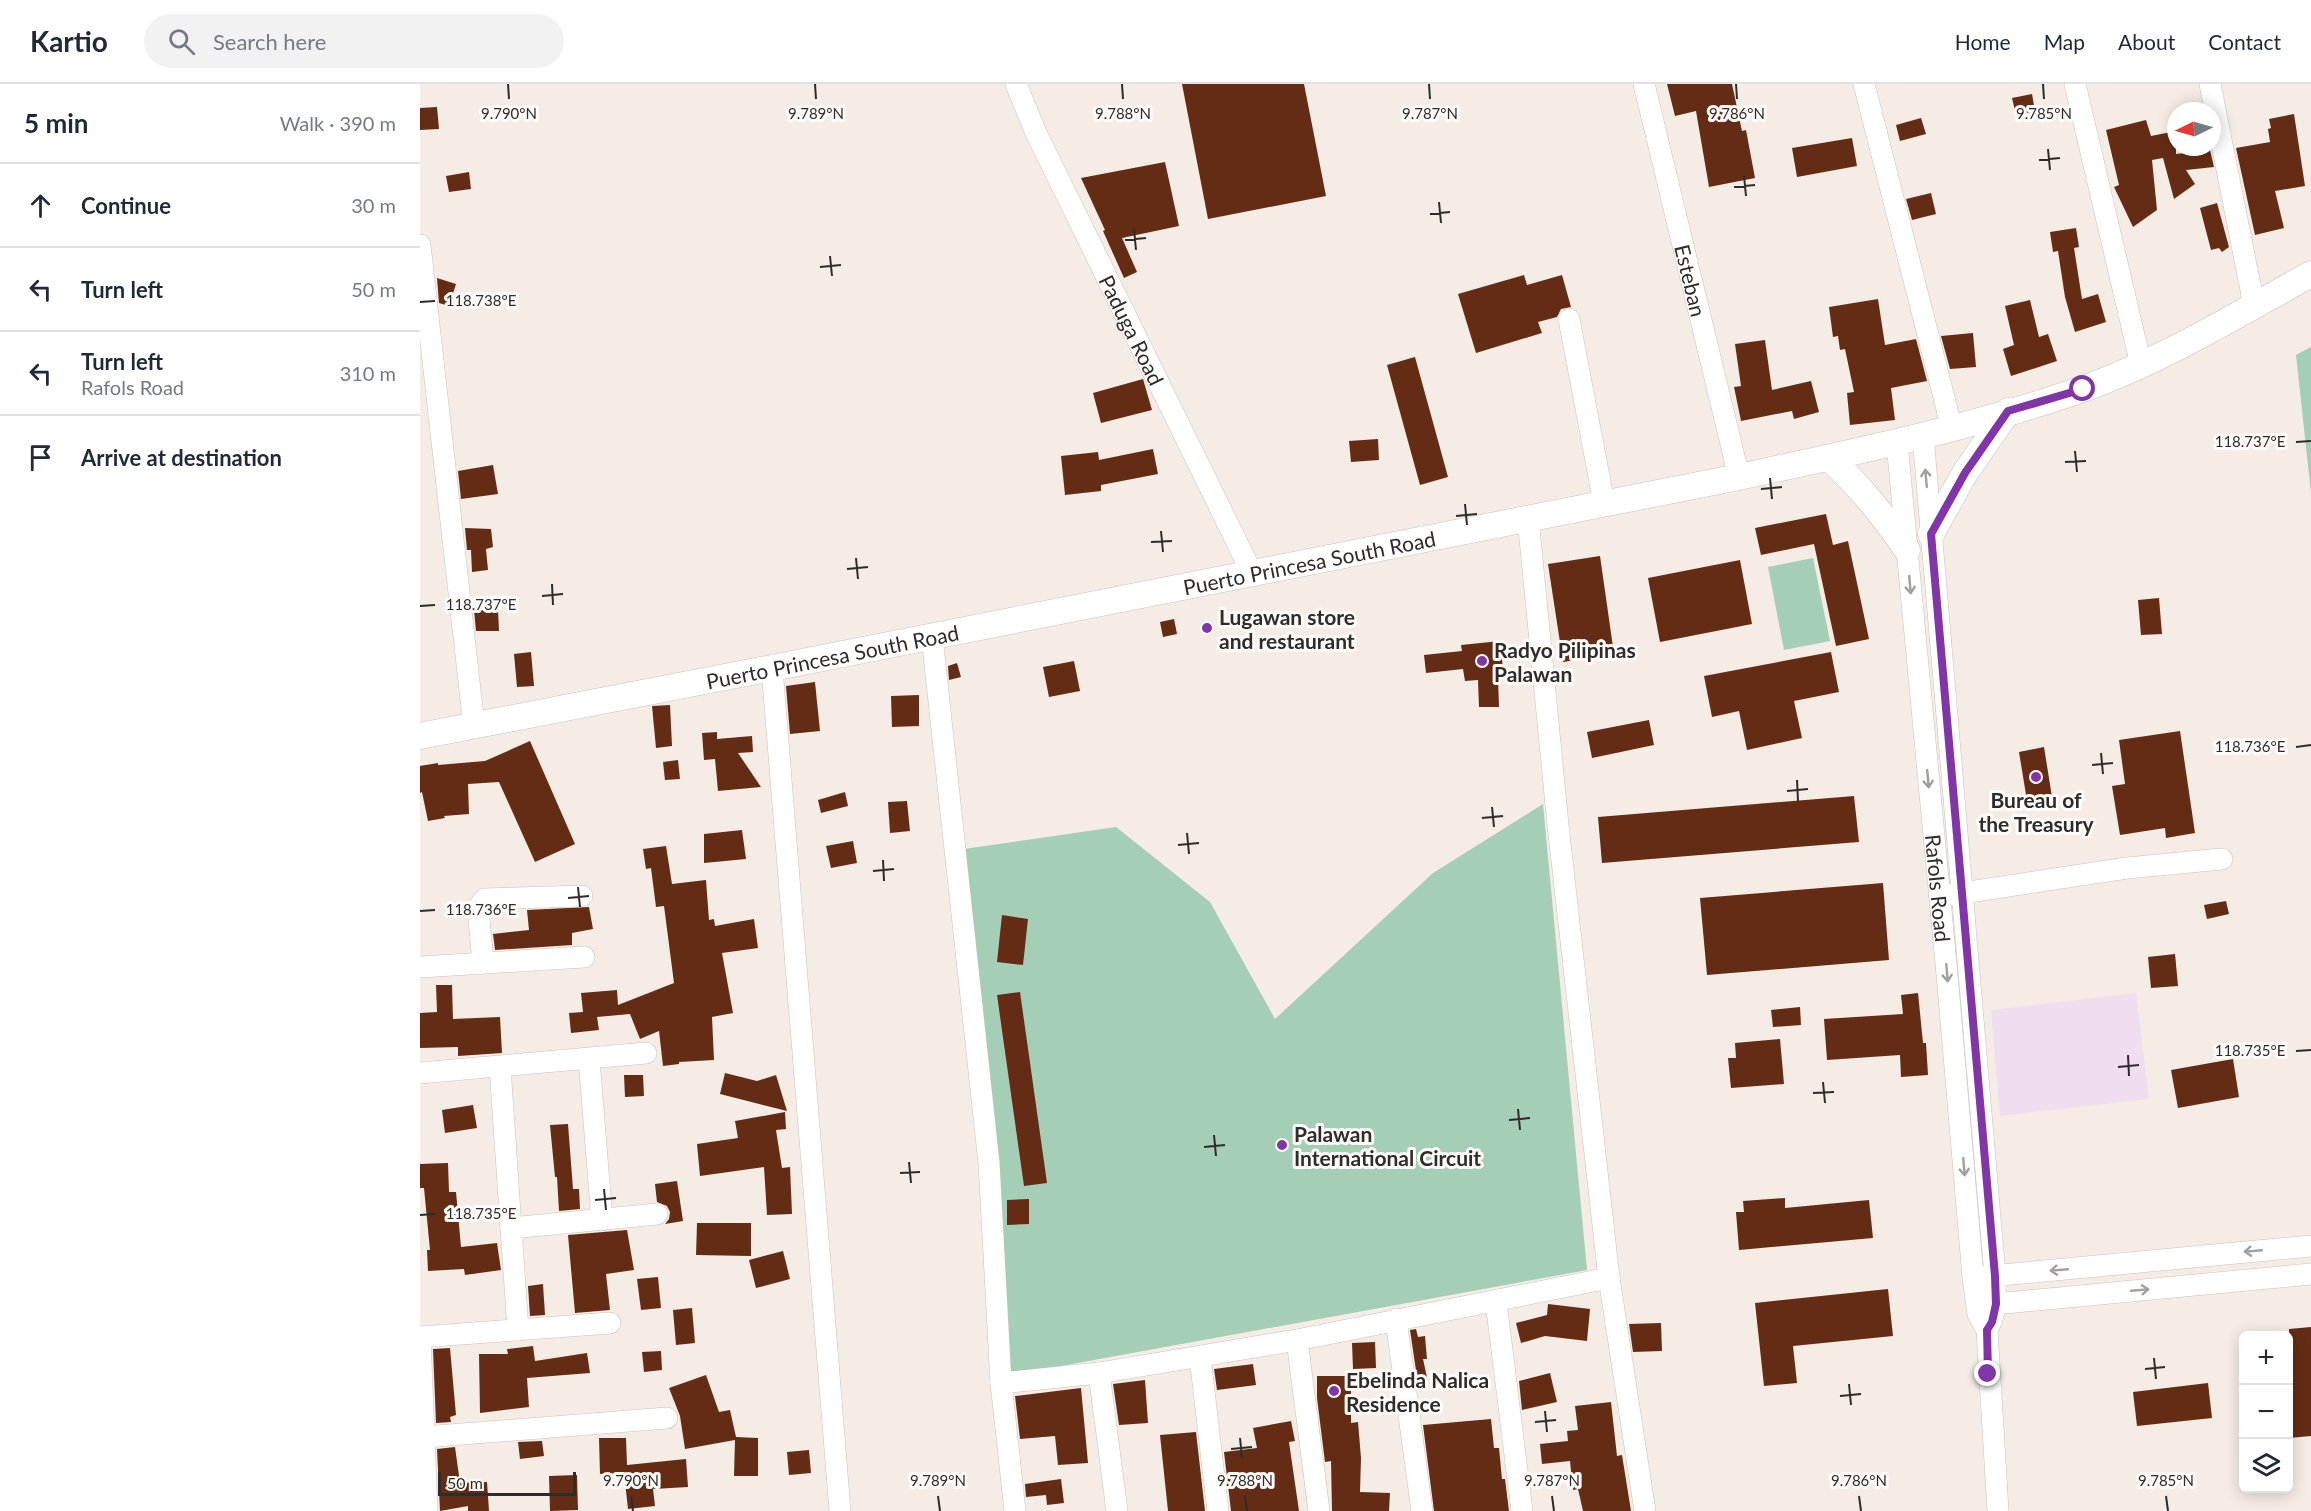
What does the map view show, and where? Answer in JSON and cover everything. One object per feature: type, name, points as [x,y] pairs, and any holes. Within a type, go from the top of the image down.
[{"type":"main road","name":"Puerto Princesa South Road","points":[[420,736],[1739,477],[1897,443],[1952,429],[2083,389],[2141,365],[2311,274]]},
{"type":"main road","points":[[1931,534],[1965,473],[2008,411]]},
{"type":"main road","points":[[1829,458],[1877,506],[1907,550]]},
{"type":"street","name":"Paduga Road","points":[[1016,84],[1036,133],[1252,573]]},
{"type":"street","name":"Esteban","points":[[1644,84],[1739,477]]},
{"type":"street","points":[[1864,84],[1952,429]]},
{"type":"street","points":[[2075,84],[2141,365]]},
{"type":"street","points":[[2210,84],[2254,305]]},
{"type":"street","points":[[420,245],[474,726]]},
{"type":"street","points":[[1569,319],[1604,503]]},
{"type":"street","name":"Rafols Road","points":[[1923,436],[1995,1276],[1986,1305]]},
{"type":"street","name":"Rafols Road","points":[[1897,443],[1973,1277],[1992,1322],[1987,1330],[1988,1374],[1998,1511]]},
{"type":"street","points":[[1528,518],[1558,825],[1609,1278],[1645,1511]]},
{"type":"street","points":[[932,637],[989,1163],[1001,1383],[1016,1511]]},
{"type":"street","points":[[772,668],[840,1511]]},
{"type":"street","points":[[1939,897],[2127,868],[2222,859]]},
{"type":"street","points":[[483,963],[478,908],[484,899],[582,896]]},
{"type":"street","points":[[420,968],[584,957]]},
{"type":"street","points":[[420,1073],[646,1053]]},
{"type":"street","points":[[589,1059],[602,1220]]},
{"type":"street","points":[[500,1067],[518,1330]]},
{"type":"street","points":[[510,1228],[657,1214]]},
{"type":"street","points":[[1973,1277],[2311,1246]]},
{"type":"street","points":[[1986,1305],[2311,1274]]},
{"type":"street","points":[[1001,1383],[1099,1373],[1200,1357],[1496,1302],[1609,1278]]},
{"type":"street","points":[[1496,1302],[1521,1511]]},
{"type":"street","points":[[1396,1319],[1422,1511]]},
{"type":"street","points":[[427,1511],[420,1337],[610,1323]]},
{"type":"street","points":[[1297,1340],[1319,1511]]},
{"type":"street","points":[[1200,1357],[1218,1511]]},
{"type":"street","points":[[1099,1373],[1117,1511]]},
{"type":"street","points":[[424,1437],[668,1418]]},
{"type":"shaded area","points":[[2136,993],[2149,1099],[2000,1116],[1991,1010]]},
{"type":"green space","points":[[2311,347],[2311,493],[2296,355]]},
{"type":"green space","points":[[1813,558],[1830,641],[1784,650],[1768,567]]},
{"type":"green space","name":"Palawan International Circuit","points":[[1543,804],[1587,1270],[1007,1376],[964,849],[1116,827],[1210,902],[1275,1019],[1433,873]]},
{"type":"building","points":[[1182,84],[1304,84],[1326,196],[1208,219]]},
{"type":"building","points":[[1667,84],[1732,84],[1742,131],[1746,130],[1755,178],[1709,187],[1696,111],[1675,116]]},
{"type":"building","points":[[2032,94],[2035,111],[2016,115],[2012,98]]},
{"type":"building","points":[[437,107],[439,129],[420,130],[420,108]]},
{"type":"building","points":[[2294,114],[2305,186],[2275,191],[2284,228],[2255,235],[2236,148],[2270,142],[2269,119]]},
{"type":"building","points":[[1921,118],[1926,134],[1900,141],[1896,125]]},
{"type":"building","points":[[2146,120],[2151,136],[2167,133],[2167,156],[2211,156],[2214,167],[2186,170],[2195,184],[2174,199],[2163,158],[2152,160],[2157,210],[2133,227],[2114,187],[2119,185],[2106,130]]},
{"type":"building","points":[[1852,138],[1857,166],[1797,177],[1792,148]]},
{"type":"building","points":[[1165,162],[1179,226],[1122,238],[1137,272],[1124,278],[1081,178]]},
{"type":"building","points":[[469,172],[471,189],[449,192],[446,176]]},
{"type":"building","points":[[1931,193],[1936,214],[1912,220],[1906,199]]},
{"type":"building","points":[[2217,203],[2229,247],[2222,252],[2219,248],[2211,250],[2200,208]]},
{"type":"building","points":[[2076,228],[2079,247],[2074,248],[2082,299],[2098,294],[2106,322],[2075,332],[2065,297],[2058,251],[2053,252],[2050,232]]},
{"type":"building","points":[[1524,275],[1527,285],[1562,275],[1571,307],[1561,309],[1557,317],[1538,322],[1542,333],[1476,353],[1458,294]]},
{"type":"building","points":[[437,278],[456,284],[449,306],[439,303]]},
{"type":"building","points":[[1878,299],[1885,345],[1916,339],[1927,381],[1891,388],[1895,420],[1850,425],[1847,393],[1854,392],[1845,349],[1840,350],[1838,336],[1833,337],[1829,307]]},
{"type":"building","points":[[2030,300],[2039,337],[2048,334],[2057,361],[2011,376],[2003,349],[2014,345],[2005,306]]},
{"type":"building","points":[[1973,333],[1976,367],[1950,369],[1941,336]]},
{"type":"building","points":[[1765,340],[1772,390],[1811,381],[1819,412],[1794,419],[1792,411],[1741,421],[1734,387],[1741,386],[1735,344]]},
{"type":"building","points":[[1415,357],[1448,477],[1420,485],[1387,365]]},
{"type":"building","points":[[1143,379],[1152,410],[1101,423],[1093,393]]},
{"type":"building","points":[[1378,439],[1379,460],[1351,462],[1349,441]]},
{"type":"building","points":[[1153,449],[1158,474],[1101,485],[1101,491],[1065,495],[1061,456],[1098,452],[1099,460]]},
{"type":"building","points":[[493,465],[498,494],[461,499],[458,471]]},
{"type":"building","points":[[1826,514],[1833,545],[1848,541],[1869,639],[1836,646],[1814,544],[1761,555],[1755,528]]},
{"type":"building","points":[[465,528],[491,529],[493,547],[486,549],[488,570],[472,572],[471,550],[467,550]]},
{"type":"building","points":[[1600,556],[1614,654],[1563,662],[1548,564]]},
{"type":"building","points":[[1740,560],[1752,624],[1660,642],[1648,578]]},
{"type":"building","points":[[2159,598],[2162,634],[2141,635],[2138,600]]},
{"type":"building","points":[[474,610],[498,610],[499,631],[476,631]]},
{"type":"building","points":[[1174,619],[1177,634],[1163,637],[1160,622]]},
{"type":"building","points":[[1500,641],[1504,678],[1498,678],[1499,707],[1479,707],[1478,680],[1465,681],[1463,669],[1426,673],[1424,655],[1462,651],[1461,645]]},
{"type":"building","points":[[531,652],[534,686],[517,687],[514,654]]},
{"type":"building","points":[[1831,652],[1839,692],[1794,701],[1802,738],[1747,750],[1739,711],[1712,717],[1704,676]]},
{"type":"building","points":[[1074,661],[1080,691],[1049,697],[1043,667]]},
{"type":"building","points":[[957,663],[961,677],[949,680],[948,666]]},
{"type":"building","points":[[815,682],[820,731],[790,734],[786,686]]},
{"type":"building","points":[[919,695],[919,726],[892,727],[891,696]]},
{"type":"building","points":[[670,705],[672,746],[656,748],[652,706]]},
{"type":"building","points":[[1649,720],[1654,745],[1592,758],[1587,732]]},
{"type":"building","points":[[2180,731],[2195,833],[2166,838],[2165,828],[2120,835],[2112,786],[2125,784],[2119,740]]},
{"type":"building","points":[[717,732],[717,739],[752,736],[753,752],[738,753],[761,787],[718,791],[715,759],[704,760],[702,733]]},
{"type":"building","points":[[530,741],[575,844],[535,862],[499,782],[468,784],[469,814],[444,816],[445,818],[428,821],[422,792],[420,793],[420,766],[485,761]]},
{"type":"building","name":"Bureau of the Treasury","points":[[2044,747],[2053,803],[2028,807],[2019,752]]},
{"type":"building","points":[[678,760],[680,779],[665,780],[663,762]]},
{"type":"building","points":[[845,792],[848,806],[821,813],[818,800]]},
{"type":"building","points":[[1854,796],[1859,842],[1602,863],[1598,817]]},
{"type":"building","points":[[907,801],[910,831],[890,833],[888,802]]},
{"type":"building","points":[[742,830],[746,859],[704,863],[704,834]]},
{"type":"building","points":[[853,841],[857,863],[831,868],[826,846]]},
{"type":"building","points":[[666,846],[672,884],[706,880],[709,920],[714,919],[715,926],[754,919],[758,948],[722,953],[733,1013],[712,1017],[714,1060],[679,1062],[679,1064],[663,1066],[659,1031],[640,1039],[630,1014],[597,1017],[599,1030],[571,1033],[569,1013],[583,1012],[581,993],[617,990],[618,1005],[674,983],[664,906],[656,907],[651,868],[646,869],[643,849]]},
{"type":"building","points":[[1883,883],[1889,960],[1707,975],[1700,898]]},
{"type":"building","points":[[2226,901],[2229,914],[2207,919],[2204,905]]},
{"type":"building","points":[[589,907],[593,929],[572,933],[572,945],[495,950],[493,934],[529,930],[527,910]]},
{"type":"building","points":[[1002,915],[1028,919],[1023,965],[997,962]]},
{"type":"building","points":[[2175,954],[2178,986],[2151,988],[2148,957]]},
{"type":"building","points":[[436,985],[452,985],[453,1019],[500,1017],[502,1053],[458,1056],[458,1047],[420,1048],[420,1013],[437,1012]]},
{"type":"building","points":[[1020,992],[1047,1183],[1024,1186],[997,995]]},
{"type":"building","points":[[1918,993],[1923,1043],[1926,1043],[1928,1075],[1901,1077],[1900,1055],[1827,1060],[1824,1019],[1903,1014],[1901,995]]},
{"type":"building","points":[[1800,1007],[1801,1025],[1773,1027],[1771,1010]]},
{"type":"building","points":[[1780,1039],[1784,1084],[1731,1088],[1728,1058],[1736,1058],[1735,1043]]},
{"type":"building","points":[[2233,1059],[2239,1097],[2178,1108],[2171,1070]]},
{"type":"building","points":[[725,1073],[757,1081],[776,1075],[787,1111],[720,1094]]},
{"type":"building","points":[[624,1075],[643,1075],[644,1096],[625,1097]]},
{"type":"building","points":[[473,1105],[477,1128],[445,1133],[442,1110]]},
{"type":"building","points":[[785,1112],[786,1129],[776,1130],[782,1168],[790,1167],[792,1214],[767,1215],[764,1167],[700,1176],[697,1144],[738,1138],[735,1121]]},
{"type":"building","points":[[568,1124],[573,1189],[579,1189],[580,1209],[559,1211],[550,1125]]},
{"type":"building","points":[[448,1163],[449,1192],[456,1192],[461,1247],[497,1243],[501,1270],[465,1275],[464,1269],[428,1271],[427,1250],[430,1250],[424,1188],[420,1188],[420,1164]]},
{"type":"building","points":[[677,1181],[683,1221],[665,1224],[670,1212],[667,1206],[657,1202],[655,1184]]},
{"type":"building","points":[[1785,1198],[1785,1208],[1869,1200],[1873,1238],[1739,1250],[1736,1212],[1744,1212],[1743,1201]]},
{"type":"building","points":[[1029,1199],[1029,1224],[1007,1225],[1007,1200]]},
{"type":"building","points":[[697,1223],[751,1223],[751,1256],[696,1255]]},
{"type":"building","points":[[627,1230],[634,1270],[606,1274],[610,1310],[575,1313],[568,1235]]},
{"type":"building","points":[[783,1251],[790,1279],[756,1288],[749,1260]]},
{"type":"building","points":[[658,1277],[661,1308],[641,1310],[637,1279]]},
{"type":"building","points":[[543,1284],[545,1315],[530,1316],[528,1286]]},
{"type":"building","points":[[1888,1289],[1893,1336],[1793,1346],[1797,1383],[1764,1386],[1755,1303]]},
{"type":"building","points":[[1548,1304],[1590,1309],[1587,1341],[1545,1336],[1521,1343],[1516,1323],[1547,1315]]},
{"type":"building","points":[[692,1308],[695,1343],[676,1345],[673,1310]]},
{"type":"building","points":[[1661,1323],[1662,1351],[1633,1352],[1629,1324]]},
{"type":"building","points":[[2311,1327],[2311,1436],[2293,1438],[2293,1331],[2289,1329]]},
{"type":"building","points":[[1416,1329],[1418,1337],[1425,1336],[1427,1359],[1423,1359],[1428,1382],[1418,1384],[1410,1330]]},
{"type":"building","points":[[1375,1342],[1376,1368],[1353,1369],[1352,1343]]},
{"type":"building","points":[[533,1346],[535,1361],[587,1353],[590,1373],[527,1378],[529,1407],[480,1413],[479,1354],[508,1354],[507,1349]]},
{"type":"building","points":[[450,1348],[456,1415],[450,1417],[451,1422],[436,1423],[433,1349]]},
{"type":"building","points":[[661,1351],[662,1370],[644,1372],[642,1352]]},
{"type":"building","points":[[1253,1364],[1256,1385],[1217,1390],[1214,1369]]},
{"type":"building","points":[[1550,1373],[1557,1402],[1522,1410],[1519,1381]]},
{"type":"building","points":[[706,1375],[719,1412],[730,1410],[736,1437],[758,1438],[758,1476],[734,1476],[735,1440],[685,1449],[680,1416],[669,1388]]},
{"type":"building","points":[[1317,1376],[1351,1376],[1351,1423],[1358,1422],[1361,1458],[1360,1492],[1390,1493],[1389,1511],[1332,1511],[1331,1461],[1325,1462],[1317,1398]]},
{"type":"building","points":[[1145,1380],[1148,1423],[1119,1425],[1113,1384]]},
{"type":"building","points":[[2208,1383],[2212,1418],[2137,1426],[2133,1392]]},
{"type":"building","points":[[1081,1388],[1088,1463],[1058,1465],[1055,1436],[1020,1439],[1015,1396]]},
{"type":"building","points":[[1611,1402],[1617,1456],[1622,1455],[1631,1511],[1583,1511],[1578,1489],[1573,1490],[1570,1461],[1542,1464],[1540,1444],[1568,1441],[1567,1431],[1578,1430],[1575,1406]]},
{"type":"building","points":[[1491,1419],[1494,1448],[1499,1448],[1502,1479],[1505,1479],[1509,1511],[1434,1511],[1423,1425]]},
{"type":"building","points":[[1291,1421],[1295,1441],[1289,1442],[1299,1511],[1231,1511],[1224,1452],[1257,1448],[1253,1428]]},
{"type":"building","points":[[1196,1432],[1205,1511],[1168,1511],[1160,1435]]},
{"type":"building","points":[[599,1438],[626,1438],[627,1465],[686,1459],[688,1487],[653,1489],[655,1506],[628,1509],[624,1473],[600,1474]]},
{"type":"building","points":[[542,1441],[544,1456],[520,1459],[518,1442]]},
{"type":"building","points":[[455,1447],[460,1483],[487,1482],[489,1511],[468,1511],[468,1506],[440,1511],[437,1449]]},
{"type":"building","points":[[809,1450],[811,1473],[789,1475],[787,1452]]},
{"type":"building","points":[[577,1475],[578,1510],[550,1511],[549,1476]]},
{"type":"building","points":[[1061,1479],[1064,1503],[1047,1505],[1046,1495],[1026,1497],[1025,1484]]},
{"type":"place","name":"Lugawan store and restaurant","points":[[1207,628]]},
{"type":"place","name":"Radyo Pilipinas Palawan","points":[[1482,661]]},
{"type":"place","name":"Bureau of the Treasury","points":[[2036,777]]},
{"type":"place","name":"Palawan International Circuit","points":[[1282,1145]]},
{"type":"place","name":"Ebelinda Nalica Residence","points":[[1334,1391]]},
{"type":"route","points":[[1988,1374],[1987,1330],[1992,1322],[1996,1304],[1995,1276],[1931,534],[1965,473],[2008,411],[2083,389]]}]
